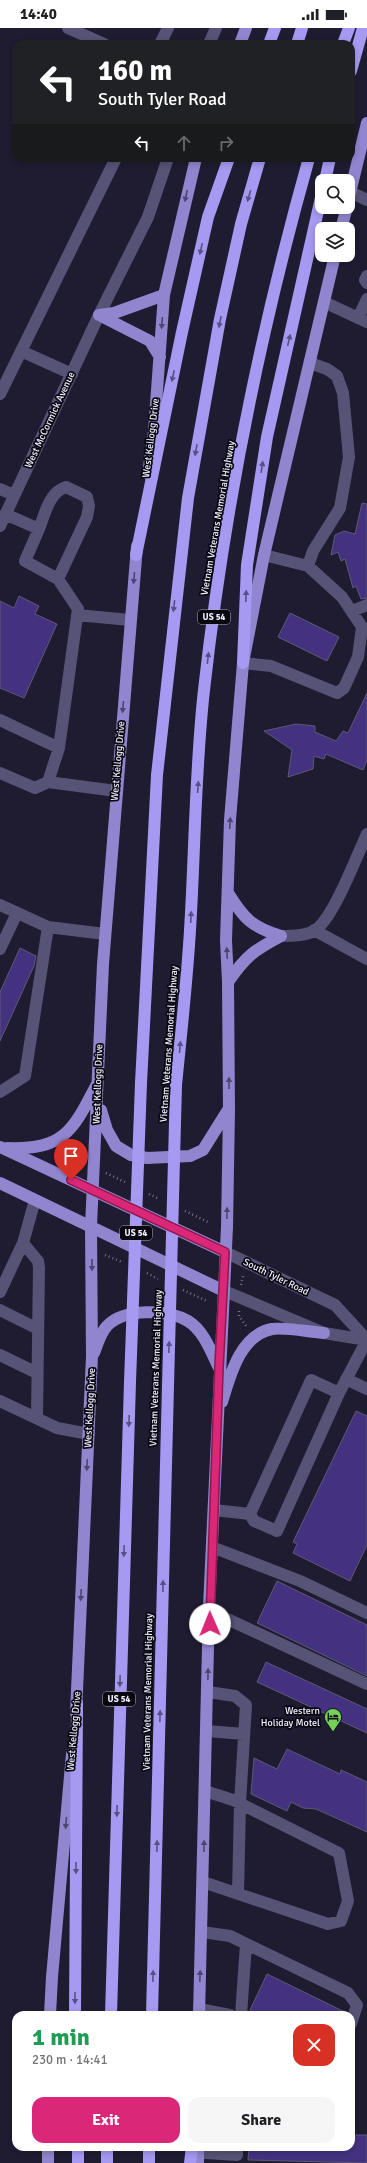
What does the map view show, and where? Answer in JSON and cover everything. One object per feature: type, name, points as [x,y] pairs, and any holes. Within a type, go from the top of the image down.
[{"type":"highway","points":[[270,40],[275,28]]},
{"type":"highway","points":[[298,40],[302,28]]},
{"type":"highway","points":[[344,40],[348,28]]},
{"type":"highway","points":[[355,57],[363,28]]},
{"type":"highway","points":[[136,555],[182,332],[208,217],[228,162]]},
{"type":"highway","name":"US 54","points":[[111,2011],[130,1382],[142,1083],[157,775],[188,498],[220,319],[241,224],[259,162]]},
{"type":"highway","name":"Vietnam Veterans Memorial Highway","points":[[152,2011],[176,1085],[190,934],[204,692],[220,568],[255,378],[289,228],[308,162]]},
{"type":"highway","points":[[327,174],[329,162]]},
{"type":"highway","points":[[243,663],[247,566],[267,437],[317,214]]},
{"type":"highway","points":[[75,2011],[77,1703]]},
{"type":"highway","points":[[78,2151],[78,2163]]},
{"type":"highway","points":[[107,2151],[107,2163]]},
{"type":"highway","points":[[149,2151],[149,2163]]},
{"type":"main road","points":[[242,40],[246,28]]},
{"type":"main road","points":[[355,174],[367,123]]},
{"type":"main road","name":"West Kellogg Drive","points":[[50,2011],[77,1703],[92,1356],[91,1226],[105,934],[116,791],[136,555],[154,431],[164,295],[195,162]]},
{"type":"main road","points":[[199,2011],[212,1547],[222,1290],[225,1252],[229,1110],[228,982],[226,940],[230,820],[243,663],[264,555],[333,262]]},
{"type":"main road","points":[[99,314],[114,313],[164,295]]},
{"type":"main road","points":[[99,314],[150,341],[160,357]]},
{"type":"main road","points":[[228,893],[248,921],[260,930],[280,936]]},
{"type":"main road","points":[[228,982],[244,959],[280,936]]},
{"type":"main road","points":[[1,1147],[25,1149],[47,1145],[62,1138],[80,1117],[99,1079]]},
{"type":"main road","points":[[98,1097],[107,1130],[116,1146],[131,1155],[147,1158],[190,1156],[203,1150],[229,1110]]},
{"type":"main road","name":"South Tyler Road","points":[[1,1147],[225,1252]]},
{"type":"main road","points":[[0,1183],[222,1290]]},
{"type":"main road","points":[[92,1356],[107,1326],[122,1315],[160,1311],[188,1321],[206,1341],[219,1367]]},
{"type":"main road","points":[[218,1414],[233,1368],[247,1345],[255,1336],[273,1329],[324,1333]]},
{"type":"main road","points":[[48,2151],[48,2163]]},
{"type":"street","points":[[68,28],[95,40]]},
{"type":"street","points":[[162,40],[168,28]]},
{"type":"street","points":[[211,40],[216,28]]},
{"type":"street","points":[[1,392],[114,162]]},
{"type":"street","name":"West McCormick Avenue","points":[[0,526],[99,314],[148,218],[167,162]]},
{"type":"street","points":[[355,198],[367,200]]},
{"type":"street","points":[[367,276],[365,280],[367,283]]},
{"type":"street","points":[[324,302],[362,320],[367,299]]},
{"type":"street","points":[[21,351],[72,374]]},
{"type":"street","points":[[308,566],[313,552],[340,508],[349,457],[343,393],[337,376],[327,369],[310,363]]},
{"type":"street","points":[[48,782],[59,748],[78,609],[58,579],[25,561],[54,493],[66,488],[87,497],[89,506],[87,516],[58,579]]},
{"type":"street","points":[[0,489],[14,495]]},
{"type":"street","points":[[5,514],[39,529]]},
{"type":"street","points":[[243,663],[271,666],[337,693],[344,688],[358,657],[362,628],[342,597],[308,566],[264,555]]},
{"type":"street","points":[[352,611],[367,605]]},
{"type":"street","points":[[77,616],[130,620]]},
{"type":"street","points":[[0,720],[59,748]]},
{"type":"street","points":[[0,773],[35,788],[48,782],[116,791]]},
{"type":"street","points":[[280,936],[296,936],[314,930],[330,914],[367,834]]},
{"type":"street","points":[[0,905],[48,927],[105,934]]},
{"type":"street","points":[[0,949],[17,913]]},
{"type":"street","points":[[0,1092],[25,1076],[48,927]]},
{"type":"street","points":[[314,930],[367,959]]},
{"type":"street","points":[[0,1292],[23,1243],[35,1200]]},
{"type":"street","points":[[23,1243],[38,1261],[39,1267],[37,1418]]},
{"type":"street","name":"South Tyler Road","points":[[225,1252],[335,1305],[367,1340]]},
{"type":"street","points":[[222,1290],[324,1333],[367,1340],[339,1393],[277,1531],[254,1521],[250,1514]]},
{"type":"street","points":[[0,1310],[38,1329]]},
{"type":"street","points":[[0,1355],[37,1373]]},
{"type":"street","points":[[346,1379],[367,1389]]},
{"type":"street","points":[[250,1514],[311,1380],[339,1393]]},
{"type":"street","points":[[0,1401],[57,1428],[89,1434]]},
{"type":"street","points":[[214,1510],[250,1514]]},
{"type":"street","points":[[212,1547],[300,1581],[367,1613]]},
{"type":"street","points":[[210,1611],[367,1684]]},
{"type":"street","points":[[208,1692],[235,1696],[246,1705],[240,1803],[238,1894]]},
{"type":"street","points":[[207,1731],[244,1734]]},
{"type":"street","points":[[203,1882],[328,1924],[341,1921],[348,1902],[339,1853],[240,1803],[205,1791]]},
{"type":"street","points":[[202,1932],[230,1936],[348,1993],[357,2005],[355,2011]]},
{"type":"street","points":[[241,2011],[246,1944]]},
{"type":"street","points":[[195,2154],[238,2155]]},
{"type":"path","points":[[64,1147],[72,1159],[72,1163]]},
{"type":"path","points":[[72,1159],[77,1161]]},
{"type":"path","points":[[103,1172],[131,1186]]},
{"type":"path","points":[[145,1192],[166,1202]]},
{"type":"path","points":[[180,1209],[208,1222]]},
{"type":"path","points":[[101,1253],[129,1266]]},
{"type":"path","points":[[143,1272],[165,1282]]},
{"type":"path","points":[[179,1288],[207,1301]]},
{"type":"path","points":[[239,1310],[239,1316],[248,1327]]},
{"type":"building","points":[[362,503],[367,504],[367,598],[361,599],[356,586],[353,588],[345,559],[341,561],[338,552],[331,555],[335,535],[344,531],[355,534]]},
{"type":"building","points":[[19,596],[39,606],[35,614],[57,624],[24,698],[0,688],[0,601],[14,608]]},
{"type":"building","points":[[290,613],[339,637],[327,661],[278,637]]},
{"type":"building","points":[[367,693],[367,760],[363,770],[326,754],[324,759],[314,756],[313,769],[288,777],[292,750],[264,731],[296,724],[315,726],[315,732],[336,741],[343,731],[348,733]]},
{"type":"building","points":[[20,948],[36,956],[34,966],[0,1041],[0,992]]},
{"type":"building","points":[[356,1411],[367,1416],[367,1545],[350,1581],[293,1553],[297,1544],[293,1542]]},
{"type":"building","points":[[277,1581],[367,1625],[367,1676],[257,1623]]},
{"type":"building","points":[[266,1662],[367,1709],[367,1733],[257,1682]]},
{"type":"building","points":[[287,1749],[340,1774],[341,1770],[367,1782],[367,1832],[316,1809],[303,1808],[291,1802],[287,1811],[251,1794],[254,1758],[277,1769]]},
{"type":"building","points":[[267,1974],[343,2011],[252,2011],[250,2010]]},
{"type":"building","points":[[355,2135],[367,2135],[367,2163],[248,2160],[249,2151],[355,2151]]},
{"type":"place","name":"Western Holiday Motel","points":[[333,1732]]},
{"type":"route","points":[[71,1180],[225,1252],[222,1290],[209,1606],[210,1624]]}]
